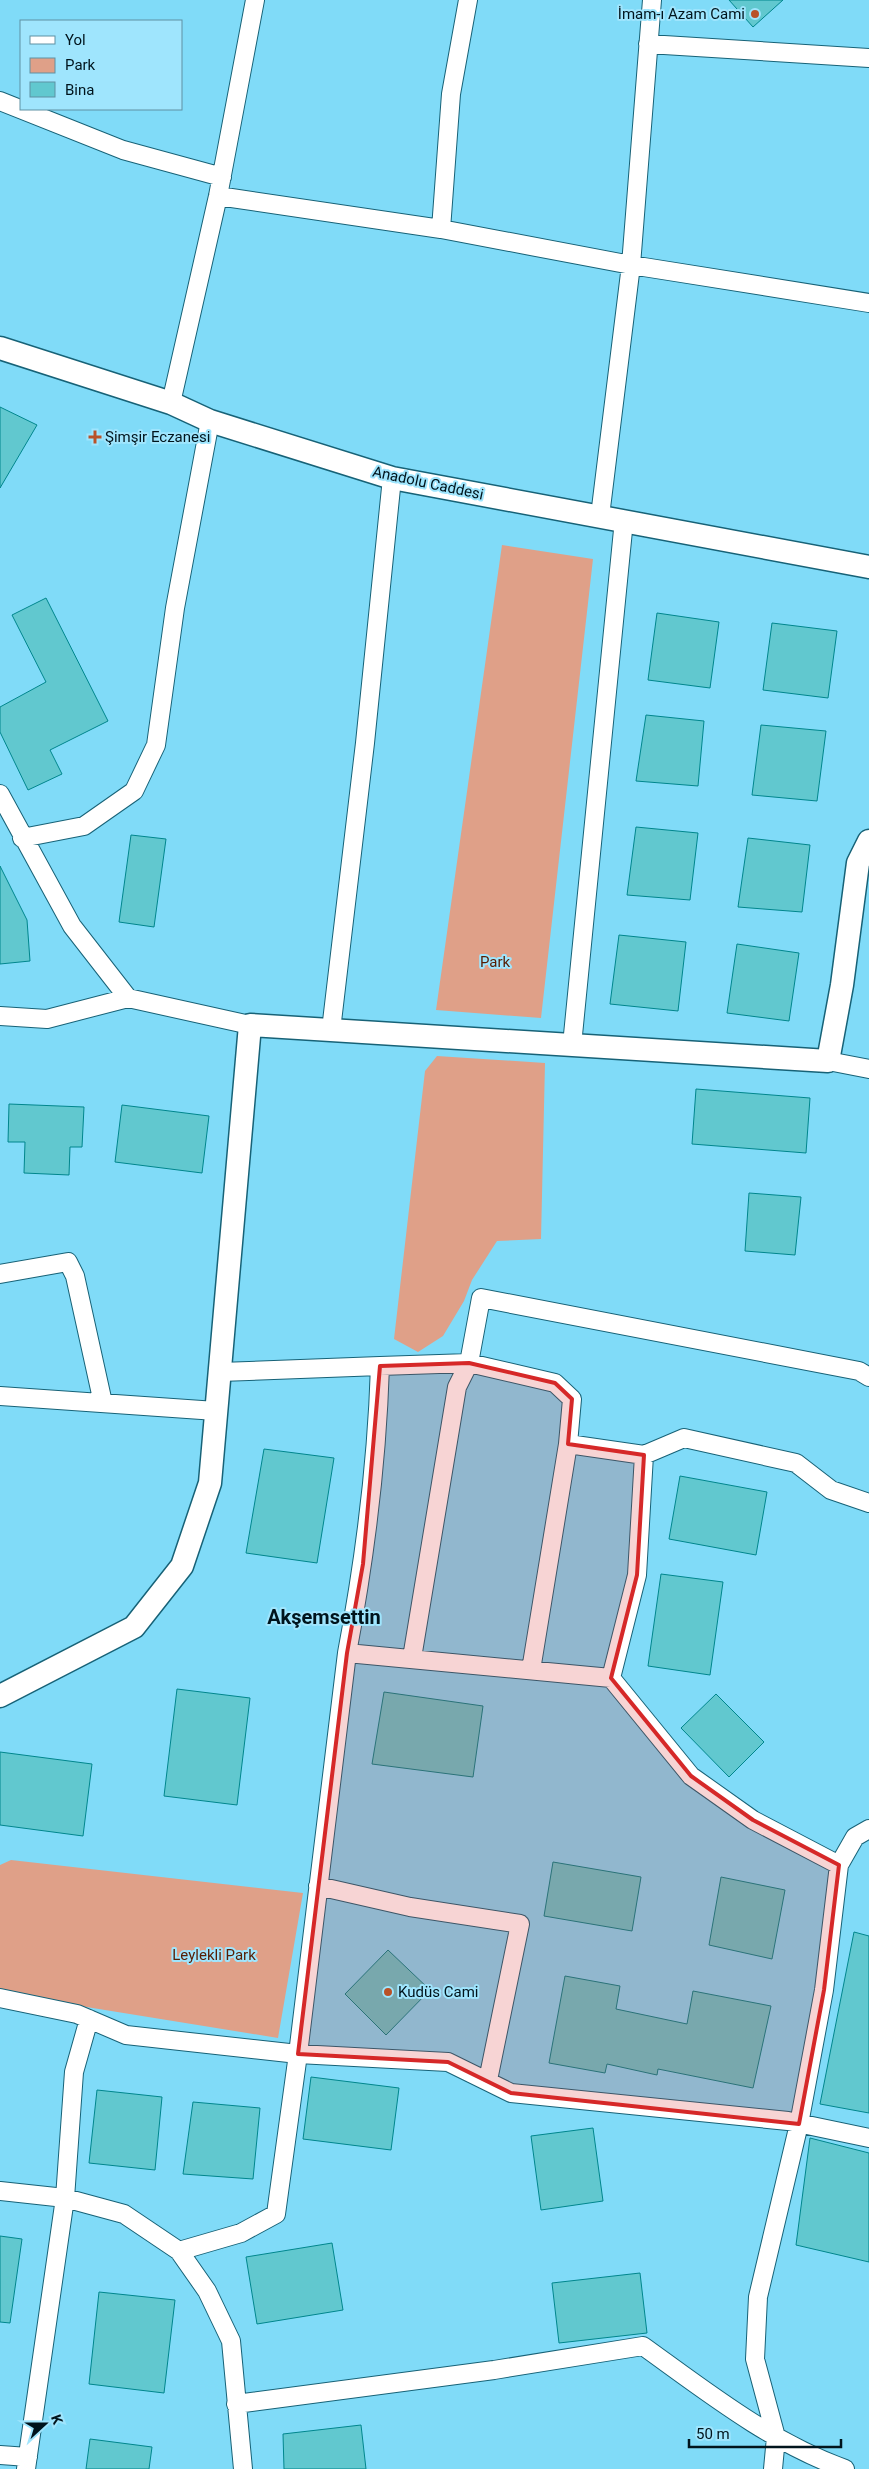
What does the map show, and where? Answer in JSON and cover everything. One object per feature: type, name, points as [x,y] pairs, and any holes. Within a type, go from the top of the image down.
[{"type":"street","points":[[171,403],[218,196],[255,0]]},
{"type":"street","points":[[441,229],[451,94],[468,0]]},
{"type":"street","points":[[600,516],[631,265],[652,0]]},
{"type":"street","points":[[648,44],[869,58]]},
{"type":"street","points":[[0,101],[20,109]]},
{"type":"street","points":[[23,110],[124,150],[222,176]]},
{"type":"street","points":[[218,196],[441,229],[631,265],[869,303]]},
{"type":"street","name":"Anadolu Caddesi","points":[[0,348],[171,403],[210,421],[392,478],[869,567]]},
{"type":"street","points":[[22,838],[84,826],[134,791],[156,745],[175,608],[210,421]]},
{"type":"street","points":[[331,1030],[365,743],[392,478]]},
{"type":"street","points":[[572,1045],[624,520]]},
{"type":"street","points":[[0,794],[22,838],[72,926],[128,998]]},
{"type":"street","points":[[828,1061],[842,985],[858,862],[869,841]]},
{"type":"street","points":[[0,1016],[47,1019],[128,998],[250,1025],[828,1061],[869,1069]]},
{"type":"street","points":[[0,1696],[134,1627],[182,1566],[210,1483],[250,1025]]},
{"type":"street","points":[[0,1274],[68,1262],[75,1276],[103,1403]]},
{"type":"street","points":[[412,1658],[457,1387],[470,1363],[481,1298],[859,1372],[869,1377]]},
{"type":"street","points":[[220,1372],[470,1363],[555,1383],[572,1399],[568,1444],[531,1670]]},
{"type":"street","points":[[179,2251],[241,2233],[276,2214],[298,2054],[347,1653],[364,1564],[378,1417],[380,1366]]},
{"type":"street","points":[[0,1396],[216,1411]]},
{"type":"street","points":[[568,1444],[644,1455],[684,1438],[796,1463],[832,1490],[869,1503]]},
{"type":"street","points":[[611,1678],[637,1575],[644,1455]]},
{"type":"street","points":[[347,1653],[611,1678],[691,1776],[753,1820],[839,1865]]},
{"type":"street","points":[[773,2469],[776,2437],[756,2359],[758,2297],[799,2124],[824,1990],[839,1865],[855,1837],[869,1829]]},
{"type":"street","points":[[318,1886],[410,1907],[520,1924],[488,2080]]},
{"type":"street","points":[[0,1998],[77,2014],[126,2035],[298,2054],[448,2062],[488,2080],[511,2093],[799,2124],[869,2138]]},
{"type":"street","points":[[0,2454],[27,2463],[65,2198],[74,2072],[89,2019]]},
{"type":"street","points":[[0,2191],[65,2198],[124,2214],[179,2251],[207,2291],[231,2341],[242,2469]]},
{"type":"street","points":[[236,2404],[494,2370],[643,2346],[756,2427],[823,2461],[845,2469]]},
{"type":"highlighted area","points":[[469,1363],[555,1383],[572,1399],[568,1444],[644,1455],[637,1575],[611,1678],[691,1776],[753,1820],[839,1865],[824,1990],[799,2124],[511,2093],[448,2062],[298,2054],[347,1653],[363,1564],[380,1366]]},
{"type":"green space","name":"Park","points":[[502,545],[593,559],[541,1018],[436,1010]]},
{"type":"green space","points":[[437,1056],[545,1063],[541,1239],[497,1241],[472,1280],[464,1301],[443,1336],[418,1352],[394,1339],[425,1071]]},
{"type":"green space","name":"Leylekli Park","points":[[11,1860],[303,1893],[278,2038],[0,1993],[0,1865]]},
{"type":"building","name":"İmam-ı Azam Cami","points":[[729,0],[783,0],[753,27]]},
{"type":"building","points":[[0,407],[37,425],[0,488]]},
{"type":"building","points":[[46,598],[108,721],[50,750],[62,774],[28,790],[0,732],[0,707],[46,682],[12,615]]},
{"type":"building","points":[[657,613],[719,622],[710,688],[648,680]]},
{"type":"building","points":[[772,623],[837,631],[828,698],[763,690]]},
{"type":"building","points":[[646,715],[704,721],[698,786],[636,781]]},
{"type":"building","points":[[761,725],[826,731],[817,801],[752,795]]},
{"type":"building","points":[[636,827],[698,833],[690,900],[627,895]]},
{"type":"building","points":[[131,835],[166,839],[154,927],[119,922]]},
{"type":"building","points":[[748,838],[810,845],[802,912],[738,907]]},
{"type":"building","points":[[0,866],[27,920],[30,961],[0,964]]},
{"type":"building","points":[[619,935],[686,942],[678,1011],[610,1004]]},
{"type":"building","points":[[737,944],[799,953],[789,1021],[727,1013]]},
{"type":"building","points":[[696,1089],[810,1098],[806,1153],[692,1144]]},
{"type":"building","points":[[9,1104],[84,1107],[82,1147],[70,1147],[69,1175],[24,1173],[25,1142],[8,1142]]},
{"type":"building","points":[[122,1105],[209,1116],[202,1173],[115,1162]]},
{"type":"building","points":[[749,1193],[801,1197],[795,1255],[745,1251]]},
{"type":"building","points":[[264,1449],[334,1458],[317,1563],[246,1553]]},
{"type":"building","points":[[680,1476],[767,1492],[756,1555],[669,1539]]},
{"type":"building","points":[[661,1574],[723,1582],[710,1675],[648,1666]]},
{"type":"building","points":[[177,1689],[250,1698],[237,1805],[164,1796]]},
{"type":"building","points":[[384,1692],[483,1706],[473,1777],[372,1764]]},
{"type":"building","points":[[716,1694],[764,1742],[729,1777],[681,1728]]},
{"type":"building","points":[[0,1752],[92,1764],[83,1836],[0,1825]]},
{"type":"building","points":[[553,1862],[641,1877],[632,1931],[544,1916]]},
{"type":"building","points":[[721,1877],[785,1890],[772,1959],[709,1945]]},
{"type":"building","points":[[854,1932],[869,1936],[869,2113],[820,2104]]},
{"type":"building","name":"Kudüs Cami","points":[[388,1950],[430,1990],[386,2035],[345,1994]]},
{"type":"building","points":[[565,1976],[620,1986],[616,2009],[687,2024],[693,1991],[771,2006],[753,2088],[658,2069],[657,2075],[607,2064],[605,2073],[549,2063]]},
{"type":"building","points":[[311,2077],[399,2088],[391,2150],[303,2139]]},
{"type":"building","points":[[97,2090],[162,2097],[155,2170],[89,2163]]},
{"type":"building","points":[[193,2102],[260,2108],[253,2179],[183,2174]]},
{"type":"building","points":[[593,2128],[603,2201],[541,2210],[531,2136]]},
{"type":"building","points":[[810,2138],[869,2153],[869,2262],[796,2245]]},
{"type":"building","points":[[0,2236],[22,2239],[10,2323],[0,2322]]},
{"type":"building","points":[[332,2243],[343,2310],[257,2324],[246,2257]]},
{"type":"building","points":[[640,2273],[647,2333],[559,2343],[552,2283]]},
{"type":"building","points":[[99,2292],[175,2300],[164,2393],[89,2384]]},
{"type":"building","points":[[361,2425],[366,2469],[284,2469],[283,2434]]},
{"type":"building","points":[[90,2439],[152,2447],[149,2469],[86,2469]]},
{"type":"place","name":"İmam-ı Azam Cami","points":[[755,14]]},
{"type":"place","name":"Şimşir Eczanesi","points":[[95,437]]},
{"type":"place","name":"Kudüs Cami","points":[[388,1992]]},
{"type":"district","name":"Akşemsettin","points":[[324,1617]]}]
